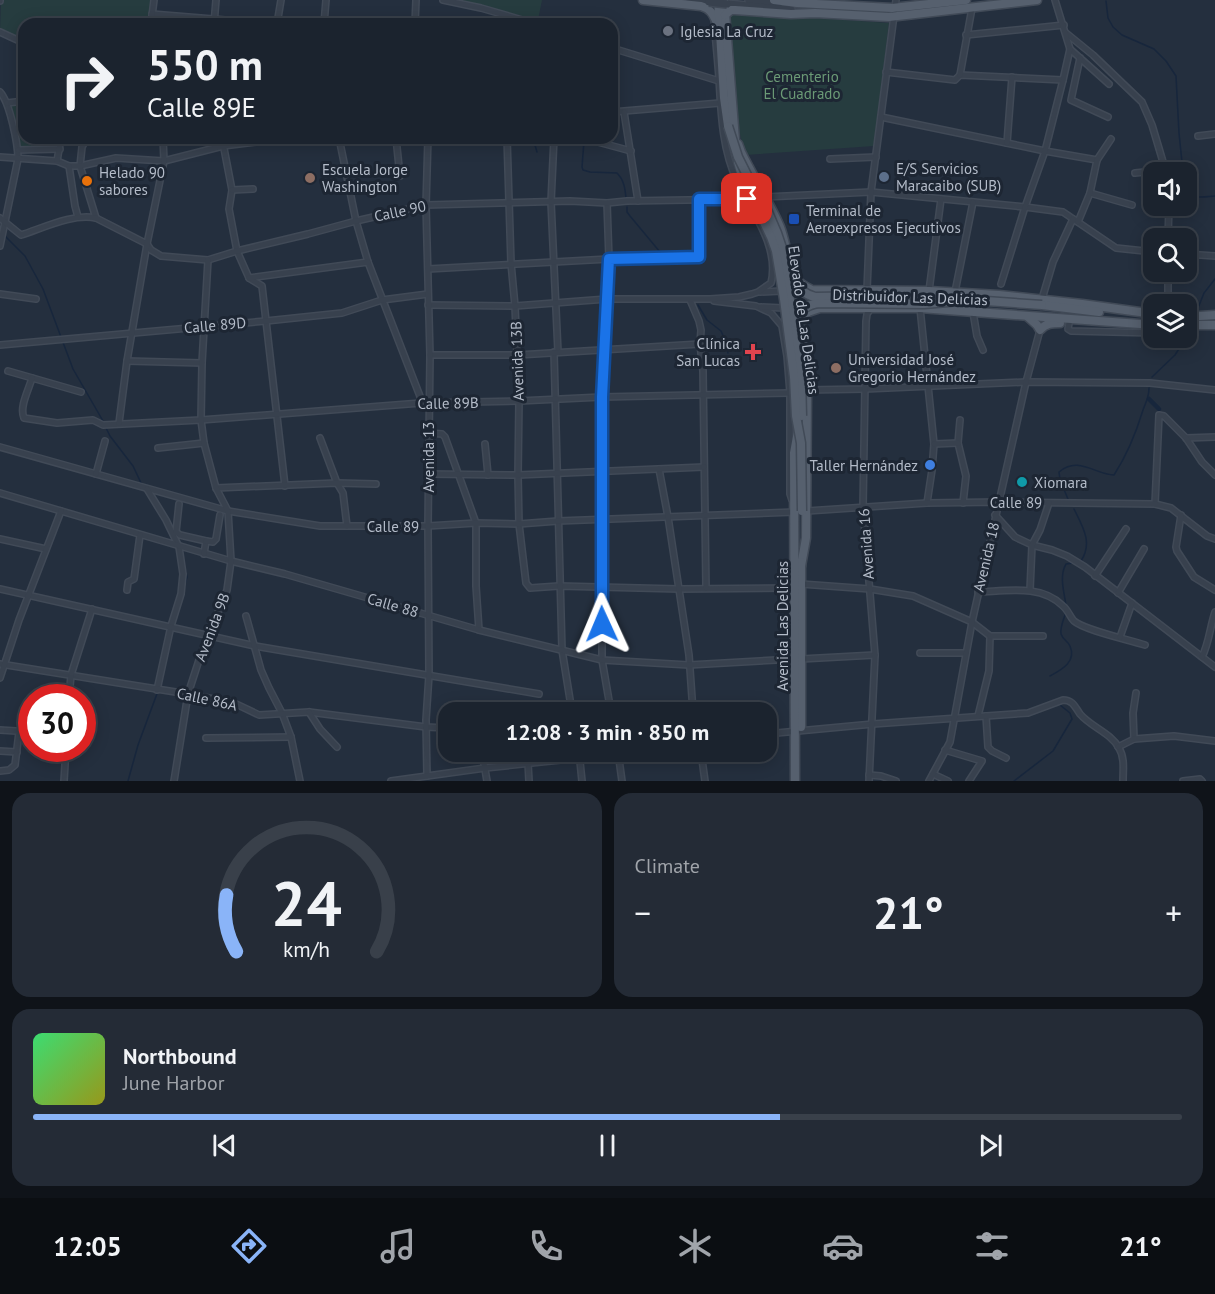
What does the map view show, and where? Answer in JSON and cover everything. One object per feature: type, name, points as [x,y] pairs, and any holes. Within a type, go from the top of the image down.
[{"type":"main road","points":[[643,0],[701,6],[714,15]]},
{"type":"main road","points":[[716,0],[714,15],[719,30]]},
{"type":"main road","points":[[716,0],[724,98],[731,129]]},
{"type":"main road","points":[[724,0],[731,129]]},
{"type":"main road","points":[[725,15],[731,10],[791,14],[1037,0]]},
{"type":"main road","points":[[777,4],[797,2],[896,8]]},
{"type":"main road","name":"Elevado de Las Delicias","points":[[731,129],[748,194],[776,251],[784,299],[801,443],[801,566],[798,586]]},
{"type":"main road","name":"Elevado de Las Delicias","points":[[731,129],[738,157],[777,233],[786,270],[801,377],[802,416],[794,453],[800,510]]},
{"type":"main road","name":"Distribuidor Las Delicias","points":[[731,129],[774,213],[781,229],[791,270],[802,285],[812,290],[956,292],[1042,302]]},
{"type":"main road","points":[[786,270],[799,289],[815,297],[925,297],[972,307],[1088,316],[1124,323]]},
{"type":"main road","points":[[812,290],[802,292],[800,301],[804,306],[814,309]]},
{"type":"main road","points":[[794,324],[801,310],[814,303],[924,304],[972,300],[1042,302],[1143,316]]},
{"type":"main road","name":"Distribuidor Las Delicias","points":[[800,510],[807,390],[801,324],[808,312],[820,308],[920,308],[1124,323]]},
{"type":"main road","points":[[1197,320],[1215,315]]},
{"type":"main road","points":[[1026,316],[1040,330],[1052,323],[1143,324]]},
{"type":"main road","points":[[1197,322],[1215,325]]},
{"type":"main road","name":"Avenida Las Delicias","points":[[798,586],[800,510]]},
{"type":"main road","points":[[795,781],[798,730],[798,586]]},
{"type":"main road","points":[[798,730],[801,781]]},
{"type":"street","points":[[152,18],[154,0]]},
{"type":"street","points":[[214,18],[216,0]]},
{"type":"street","points":[[276,18],[281,0]]},
{"type":"street","points":[[324,18],[326,0]]},
{"type":"street","points":[[415,18],[416,0]]},
{"type":"street","points":[[442,0],[515,18]]},
{"type":"street","points":[[690,0],[777,4]]},
{"type":"street","points":[[749,0],[815,13]]},
{"type":"street","points":[[1001,284],[1045,151],[1070,49],[1055,0]]},
{"type":"street","points":[[886,72],[955,80],[960,75],[969,4]]},
{"type":"street","points":[[867,290],[871,192],[896,8]]},
{"type":"street","points":[[152,14],[183,18]]},
{"type":"street","points":[[714,15],[720,103],[730,163],[736,180],[748,194],[758,218],[773,267],[771,283],[758,292],[753,297],[753,301],[756,306],[771,313],[782,326],[790,393],[790,494],[800,510]]},
{"type":"street","points":[[966,35],[1064,25]]},
{"type":"street","points":[[0,32],[18,40]]},
{"type":"street","points":[[1066,33],[1093,55],[1142,102],[1152,125],[1162,162]]},
{"type":"street","points":[[1070,49],[1109,84]]},
{"type":"street","points":[[618,50],[719,81]]},
{"type":"street","points":[[1080,58],[1071,100],[1108,117]]},
{"type":"street","points":[[960,75],[1063,80]]},
{"type":"street","points":[[1007,143],[1012,77]]},
{"type":"street","points":[[0,92],[7,103],[18,150],[18,159],[3,221],[1,244]]},
{"type":"street","points":[[7,103],[18,102]]},
{"type":"street","points":[[618,112],[720,103]]},
{"type":"street","points":[[624,111],[639,201]]},
{"type":"street","points":[[880,117],[1097,160]]},
{"type":"street","points":[[1198,136],[1215,134]]},
{"type":"street","points":[[1042,302],[1053,262],[1090,193],[1097,160],[1111,139]]},
{"type":"street","points":[[57,161],[60,144]]},
{"type":"street","points":[[84,144],[80,166],[96,218]]},
{"type":"street","points":[[119,423],[147,244],[164,161],[163,144]]},
{"type":"street","points":[[0,157],[57,161],[69,166],[80,166],[116,158],[164,161],[235,144]]},
{"type":"street","points":[[340,144],[356,221],[368,262],[422,403],[429,413]]},
{"type":"street","points":[[397,144],[400,176]]},
{"type":"street","name":"Avenida 13","points":[[427,776],[430,355],[426,205],[428,144]]},
{"type":"street","name":"Avenida 13B","points":[[507,144],[510,263],[518,355],[519,524],[526,583],[530,588],[559,586]]},
{"type":"street","points":[[554,144],[551,201],[556,302],[555,399],[559,586],[561,650],[571,702]]},
{"type":"street","points":[[606,144],[631,151]]},
{"type":"street","points":[[223,146],[232,190],[229,209],[237,251],[249,278],[262,286],[285,486]]},
{"type":"street","points":[[18,150],[60,150]]},
{"type":"street","points":[[830,159],[876,157]]},
{"type":"street","points":[[69,166],[78,217]]},
{"type":"street","points":[[1135,173],[1143,172]]},
{"type":"street","points":[[232,190],[253,189]]},
{"type":"street","points":[[765,197],[871,192],[1063,212],[1116,249],[1143,251]]},
{"type":"street","points":[[1090,193],[1132,205]]},
{"type":"street","name":"Calle 90","points":[[3,221],[21,235],[78,217],[96,218],[147,244],[151,250],[161,256],[208,260],[426,205],[551,201],[607,203],[699,199],[748,194]]},
{"type":"street","points":[[428,269],[553,261],[699,257],[699,199]]},
{"type":"street","points":[[929,291],[941,199]]},
{"type":"street","points":[[956,292],[974,202]]},
{"type":"street","points":[[607,203],[609,259],[602,397],[602,660],[609,702]]},
{"type":"street","points":[[1197,255],[1215,256]]},
{"type":"street","name":"Avenida 9B","points":[[174,781],[188,694],[227,590],[231,561],[228,511],[216,488],[204,443],[201,420],[208,260]]},
{"type":"street","points":[[249,278],[368,262]]},
{"type":"street","points":[[428,305],[515,306],[607,299],[690,300],[739,297],[758,292],[812,290]]},
{"type":"street","points":[[0,294],[36,299]]},
{"type":"street","name":"Calle 89D","points":[[0,345],[342,313],[382,300],[428,294]]},
{"type":"street","points":[[704,299],[756,306],[814,309]]},
{"type":"street","points":[[690,300],[701,330],[706,588]]},
{"type":"street","name":"Avenida 16","points":[[869,778],[875,655],[863,508],[866,321],[871,308]]},
{"type":"street","points":[[920,308],[934,444],[927,503]]},
{"type":"street","points":[[973,312],[976,336],[983,351]]},
{"type":"street","points":[[1069,323],[1068,329],[1071,331],[1143,333]]},
{"type":"street","name":"Avenida 18","points":[[929,781],[950,742],[978,592],[1040,330]]},
{"type":"street","points":[[430,355],[518,355],[700,344]]},
{"type":"street","points":[[127,361],[202,363]]},
{"type":"street","points":[[8,371],[81,392]]},
{"type":"street","name":"Calle 89B","points":[[32,378],[22,410],[24,418],[57,423],[93,420],[106,425],[422,403],[790,393]]},
{"type":"street","points":[[807,390],[1026,382],[1150,383],[1215,390]]},
{"type":"street","points":[[1155,504],[1159,415],[1164,416],[1186,438],[1202,462],[1215,476]]},
{"type":"street","points":[[960,420],[957,443],[966,476],[963,503]]},
{"type":"street","points":[[429,433],[442,434],[445,437],[476,523],[478,630]]},
{"type":"street","points":[[1186,438],[1215,437]]},
{"type":"street","points":[[320,438],[337,483],[344,493],[347,526]]},
{"type":"street","points":[[96,474],[105,441]]},
{"type":"street","points":[[158,448],[204,443]]},
{"type":"street","points":[[934,444],[957,443]]},
{"type":"street","points":[[485,444],[488,475]]},
{"type":"street","name":"Calle 89","points":[[0,447],[228,511],[321,526],[519,524],[927,503],[1155,504],[1171,508],[1207,536],[1215,539]]},
{"type":"street","points":[[428,474],[518,475],[704,467]]},
{"type":"street","points":[[659,469],[689,655],[692,702]]},
{"type":"street","points":[[216,488],[337,483],[376,484]]},
{"type":"street","points":[[147,489],[179,547],[183,574],[157,690]]},
{"type":"street","name":"Calle 88","points":[[0,493],[204,554],[285,574],[478,630],[602,660],[689,664],[875,655]]},
{"type":"street","points":[[1030,590],[1032,545],[1049,503]]},
{"type":"street","points":[[179,504],[177,533],[206,541],[215,541],[220,514]]},
{"type":"street","points":[[0,678],[2,664],[61,511]]},
{"type":"street","points":[[995,515],[1015,537],[1067,556],[1215,667]]},
{"type":"street","points":[[1181,515],[1177,551],[1194,577],[1215,590]]},
{"type":"street","points":[[1095,576],[1126,529]]},
{"type":"street","points":[[127,590],[128,582],[134,579],[140,535]]},
{"type":"street","points":[[0,539],[46,549]]},
{"type":"street","points":[[204,554],[206,541]]},
{"type":"street","points":[[1118,593],[1144,549]]},
{"type":"street","points":[[559,586],[679,589],[798,586],[870,589],[913,597],[972,622],[990,636],[1043,636]]},
{"type":"street","points":[[0,589],[255,645],[539,694]]},
{"type":"street","points":[[978,592],[1030,590],[1048,596],[1063,606],[1074,621],[1084,626],[1145,645]]},
{"type":"street","points":[[1119,637],[1132,603]]},
{"type":"street","points":[[70,684],[92,609]]},
{"type":"street","points":[[1202,657],[1208,644],[1215,612]]},
{"type":"street","points":[[246,616],[266,681],[291,737],[300,781]]},
{"type":"street","points":[[978,716],[989,671],[990,636]]},
{"type":"street","points":[[920,653],[966,653]]},
{"type":"street","name":"Calle 86A","points":[[2,664],[188,694],[234,704],[259,715],[309,712],[438,728]]},
{"type":"street","points":[[1134,740],[1133,713],[1137,693]]},
{"type":"street","points":[[777,733],[1028,713],[1068,700],[1072,701],[1082,716],[1118,747],[1122,756],[1123,781]]},
{"type":"street","points":[[309,712],[320,729],[337,747]]},
{"type":"street","points":[[986,716],[988,747],[992,752],[1006,758]]},
{"type":"street","points":[[0,730],[18,732]]},
{"type":"street","points":[[1118,747],[1134,740],[1174,736],[1215,741]]},
{"type":"street","points":[[206,738],[291,737]]},
{"type":"street","points":[[0,771],[7,771],[14,766],[18,742]]},
{"type":"street","points":[[945,750],[982,761],[969,781]]},
{"type":"street","points":[[0,751],[17,752]]},
{"type":"street","points":[[64,781],[65,762]]},
{"type":"street","points":[[484,762],[487,781]]},
{"type":"street","points":[[391,781],[534,762]]},
{"type":"street","points":[[581,762],[582,781]]},
{"type":"street","points":[[619,762],[622,781]]},
{"type":"street","points":[[702,762],[705,781]]},
{"type":"street","points":[[528,763],[529,781]]},
{"type":"street","points":[[933,774],[948,781]]},
{"type":"street","points":[[869,778],[881,776],[896,781]]},
{"type":"street","points":[[1183,781],[1200,779],[1202,781]]},
{"type":"green space","points":[[1,0],[154,0],[152,18],[18,18],[18,40],[0,33]]},
{"type":"green space","points":[[459,0],[542,0],[538,18],[530,18]]},
{"type":"green space","name":"Cementerio El Cuadrado","points":[[728,12],[889,23],[874,146],[745,155],[737,122]]},
{"type":"green space","points":[[18,104],[18,136],[9,105]]},
{"type":"green space","points":[[20,144],[53,144],[55,147],[21,146]]},
{"type":"waterway","points":[[1106,1],[1108,18],[1113,27],[1122,35],[1154,49],[1176,76],[1182,162]]},
{"type":"waterway","points":[[535,144],[537,152]]},
{"type":"waterway","points":[[584,144],[583,170],[617,173],[624,184],[626,198]]},
{"type":"waterway","points":[[1197,196],[1215,196]]},
{"type":"waterway","points":[[627,207],[627,212],[660,252]]},
{"type":"waterway","points":[[5,236],[25,256],[43,289],[73,369],[103,421]]},
{"type":"waterway","points":[[1197,310],[1204,293],[1215,279]]},
{"type":"waterway","points":[[698,305],[707,320],[721,331],[728,353]]},
{"type":"waterway","points":[[1152,377],[1180,348]]},
{"type":"waterway","points":[[1068,499],[1059,472],[1066,467],[1080,465],[1114,475],[1134,435],[1149,388]]},
{"type":"waterway","points":[[1149,399],[1159,409]]},
{"type":"waterway","points":[[105,426],[133,466],[142,485]]},
{"type":"waterway","points":[[147,494],[173,543]]},
{"type":"waterway","points":[[1074,509],[1086,541],[1085,554],[1081,561]]},
{"type":"waterway","points":[[1066,605],[1063,574],[1066,564],[1073,563]]},
{"type":"waterway","points":[[184,588],[187,577],[185,569]]},
{"type":"waterway","points":[[1050,676],[1067,665],[1071,657],[1070,646],[1061,634],[1065,615]]},
{"type":"waterway","points":[[161,684],[166,659]]},
{"type":"waterway","points":[[128,781],[138,745],[158,691]]},
{"type":"waterway","points":[[1014,781],[1053,751],[1072,719],[1070,713],[1060,705]]},
{"type":"place","name":"Iglesia La Cruz","points":[[668,31]]},
{"type":"place","name":"E/S Servicios Maracaibo (SUB)","points":[[884,177]]},
{"type":"place","name":"Escuela Jorge Washington","points":[[310,178]]},
{"type":"place","name":"Helado 90 sabores","points":[[87,181]]},
{"type":"place","name":"Terminal de Aeroexpresos Ejecutivos","points":[[794,219]]},
{"type":"place","name":"Clínica San Lucas","points":[[753,352]]},
{"type":"place","name":"Universidad José Gregorio Hernández","points":[[836,368]]},
{"type":"place","name":"Taller Hernández","points":[[930,465]]},
{"type":"place","name":"Xiomara","points":[[1022,482]]},
{"type":"route","points":[[602,624],[602,397],[609,259],[699,257],[699,199],[747,199]]}]
